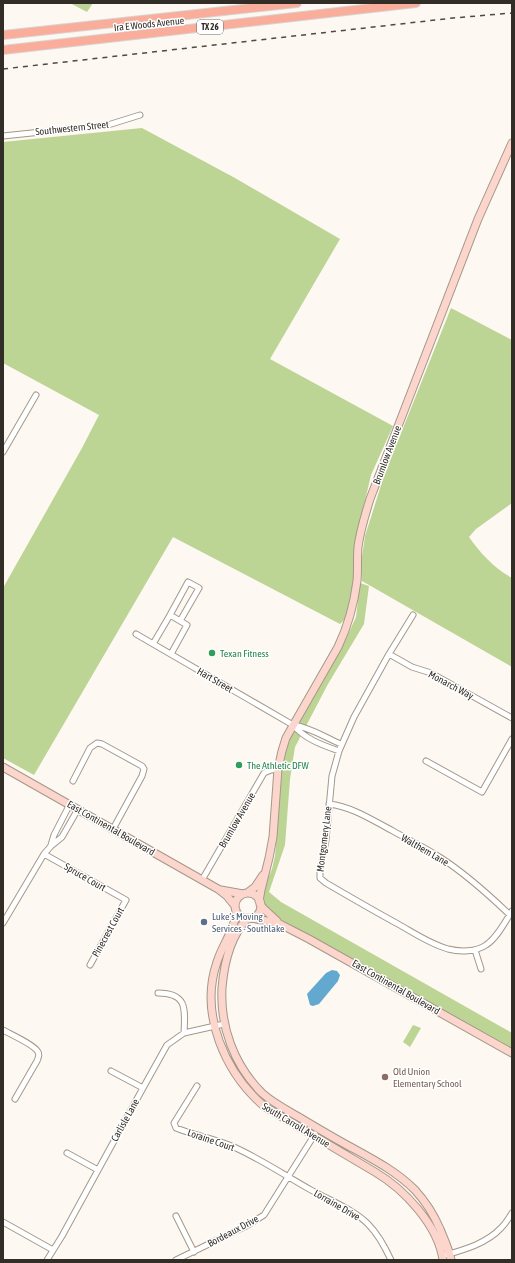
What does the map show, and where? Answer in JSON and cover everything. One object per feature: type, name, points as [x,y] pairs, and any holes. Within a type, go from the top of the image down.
[{"type":"main road","name":"Ira E Woods Avenue","points":[[3,35],[297,3]]},
{"type":"main road","name":"Ira E Woods Avenue","points":[[3,50],[416,3]]},
{"type":"main road","name":"Brumlow Avenue","points":[[260,902],[272,837],[278,769],[286,738],[338,647],[345,631],[354,598],[358,569],[358,548],[370,499],[478,219],[512,143]]},
{"type":"main road","name":"East Continental Boulevard","points":[[3,767],[218,889],[227,896],[236,908]]},
{"type":"main road","name":"Brumlow Avenue","points":[[244,894],[255,887],[265,872]]},
{"type":"main road","name":"East Continental Boulevard","points":[[218,889],[244,894]]},
{"type":"main road","points":[[244,894],[254,895],[260,902],[258,912],[250,918],[241,916],[236,908],[237,899],[244,894]]},
{"type":"main road","name":"East Continental Boulevard","points":[[260,902],[263,908],[278,923],[381,978],[512,1053]]},
{"type":"main road","name":"South Carroll Avenue","points":[[236,908],[235,921],[213,974],[212,997],[215,1025],[222,1049],[231,1069],[255,1099],[280,1117],[376,1172],[400,1189],[416,1206],[428,1223],[446,1257]]},
{"type":"main road","name":"East Continental Boulevard","points":[[250,918],[278,923]]},
{"type":"main road","name":"South Carroll Avenue","points":[[250,918],[240,927],[228,952],[222,1003],[224,1024],[231,1046],[240,1064],[262,1092],[285,1109],[387,1167],[416,1191],[439,1227],[446,1257]]},
{"type":"street","name":"Southwestern Street","points":[[3,136],[108,125],[140,115]]},
{"type":"street","points":[[3,452],[36,395]]},
{"type":"street","points":[[152,644],[188,582],[199,588],[180,621]]},
{"type":"street","points":[[170,614],[180,621],[188,624],[171,654]]},
{"type":"street","name":"Montgomery Lane","points":[[413,615],[389,654],[354,717],[341,744],[332,776],[326,840],[319,875],[323,881],[437,945],[453,950],[475,950]]},
{"type":"street","name":"Hart Street","points":[[136,634],[293,725]]},
{"type":"street","name":"Monarch Way","points":[[389,654],[412,667],[431,673],[512,718]]},
{"type":"street","points":[[293,725],[306,728],[341,744]]},
{"type":"street","points":[[293,725],[306,737],[339,752]]},
{"type":"street","points":[[426,761],[482,792],[512,739]]},
{"type":"street","points":[[73,781],[90,748],[97,743],[102,744],[138,764],[144,769],[142,776],[113,829]]},
{"type":"street","name":"Brumlow Avenue","points":[[202,880],[264,774],[271,770],[278,769]]},
{"type":"street","points":[[51,846],[54,835],[70,804]]},
{"type":"street","name":"Walthem Lane","points":[[329,804],[356,811],[441,858],[511,913]]},
{"type":"street","points":[[3,924],[44,854],[62,837],[78,809]]},
{"type":"street","name":"Spruce Court","points":[[44,854],[126,900]]},
{"type":"street","name":"Pinecrest Court","points":[[90,965],[126,900]]},
{"type":"street","points":[[481,969],[475,950],[491,941],[511,913]]},
{"type":"street","points":[[158,993],[174,995],[181,999],[184,1006],[184,1033]]},
{"type":"street","name":"Carlisle Lane","points":[[47,1260],[167,1045],[184,1033],[224,1024]]},
{"type":"street","points":[[3,1030],[38,1050],[39,1054],[37,1061],[15,1099]]},
{"type":"street","points":[[111,1071],[142,1088]]},
{"type":"street","name":"Loraine Court","points":[[197,1086],[174,1123],[176,1128],[219,1141],[236,1148],[289,1177]]},
{"type":"street","name":"Bordeaux Drive","points":[[176,1260],[248,1225],[264,1215],[318,1129]]},
{"type":"street","points":[[67,1152],[98,1170]]},
{"type":"street","name":"Lorraine Drive","points":[[289,1177],[350,1211],[368,1224],[382,1243],[390,1260]]},
{"type":"street","points":[[446,1257],[486,1240],[502,1228],[512,1213]]},
{"type":"street","points":[[176,1216],[194,1252]]},
{"type":"street","points":[[3,1222],[53,1250]]},
{"type":"green space","points":[[70,3],[93,3],[87,12]]},
{"type":"green space","points":[[142,128],[235,178],[340,239],[270,359],[393,426],[371,475],[355,544],[353,594],[346,618],[340,624],[173,537],[34,775],[3,758],[3,588],[99,415],[3,363],[3,142]]},
{"type":"green space","points":[[451,308],[512,340],[512,503],[476,529],[469,537],[488,560],[499,570],[512,578],[512,667],[362,581],[362,557],[365,536],[384,476]]},
{"type":"green space","points":[[360,583],[369,586],[364,624],[328,684],[295,747],[290,779],[285,845],[269,892],[281,902],[512,1033],[512,1050],[273,915],[265,907],[262,900],[263,889],[272,869],[275,856],[283,758],[288,740],[344,643],[356,617]]},
{"type":"green space","points":[[413,1025],[421,1028],[410,1047],[403,1042]]},
{"type":"water","points":[[332,970],[337,971],[340,975],[338,981],[319,1004],[313,1006],[310,1005],[307,994],[326,973]]},
{"type":"railway","points":[[3,69],[453,18],[512,13]]},
{"type":"place","name":"Texan Fitness","points":[[212,653]]},
{"type":"place","name":"The Athletic DFW","points":[[239,765]]},
{"type":"place","name":"Luke’s Moving Services - Southlake","points":[[204,922]]},
{"type":"place","name":"Old Union Elementary School","points":[[385,1077]]}]
